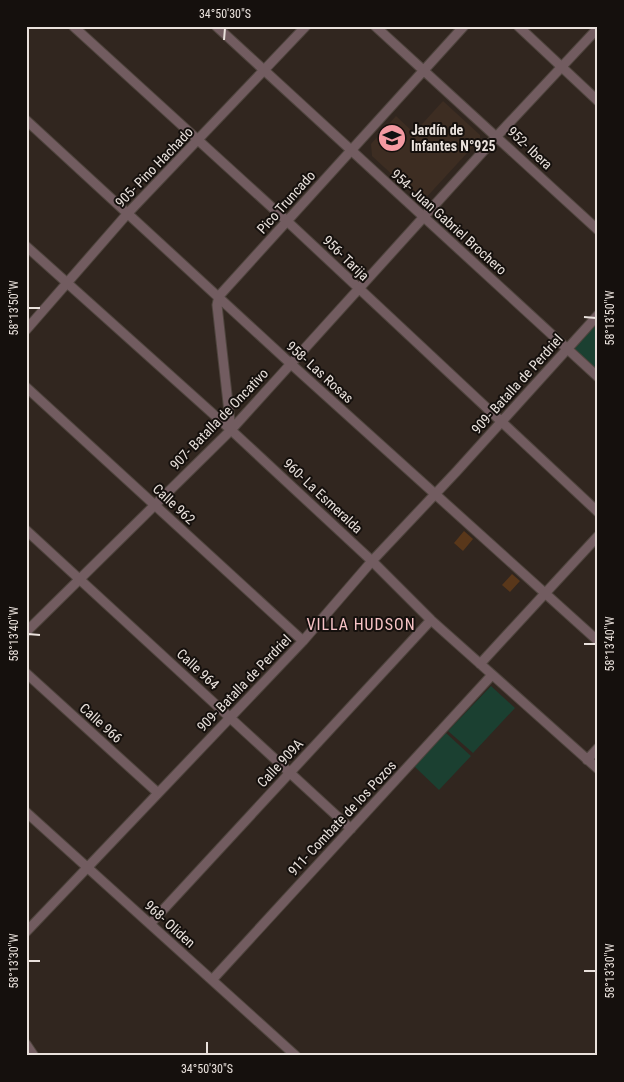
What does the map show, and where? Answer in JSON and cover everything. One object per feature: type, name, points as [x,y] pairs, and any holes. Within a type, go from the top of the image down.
[{"type":"street","name":"956- Tarija","points":[[73,26],[288,222],[598,512]]},
{"type":"street","name":"954- Juan Gabriel Brochero","points":[[216,26],[598,377]]},
{"type":"street","name":"905- Pino Hachado","points":[[26,330],[128,213],[306,26]]},
{"type":"street","name":"952- Ibera","points":[[375,26],[598,230]]},
{"type":"street","name":"Pico Truncado","points":[[219,296],[464,26]]},
{"type":"street","points":[[518,26],[598,101]]},
{"type":"street","points":[[497,136],[598,28]]},
{"type":"street","name":"958- Las Rosas","points":[[26,120],[291,364],[598,641]]},
{"type":"street","name":"907- Batalla de Oncativo","points":[[26,632],[232,430],[497,136]]},
{"type":"street","name":"960- La Esmeralda","points":[[26,246],[66,284],[232,430],[491,676],[598,769]]},
{"type":"street","points":[[219,296],[217,305],[232,430]]},
{"type":"street","name":"909- Batalla de Perdriel","points":[[26,932],[303,641],[372,561],[435,495],[598,315]]},
{"type":"street","name":"Calle 962","points":[[26,387],[303,641]]},
{"type":"street","name":"Calle 964","points":[[26,530],[351,829]]},
{"type":"street","points":[[480,664],[543,593],[598,536]]},
{"type":"street","name":"Calle 909A","points":[[150,924],[430,620]]},
{"type":"street","name":"Calle 966","points":[[26,673],[158,793]]},
{"type":"street","name":"911- Combate de los Pozos","points":[[212,980],[491,676]]},
{"type":"street","points":[[587,760],[598,748]]},
{"type":"street","name":"968- Oliden","points":[[26,812],[296,1056]]},
{"type":"street","points":[[26,1044],[34,1056]]},
{"type":"shaded area","points":[[443,101],[480,135],[480,139],[422,202],[372,156],[371,144],[396,116],[414,133]]},
{"type":"green space","points":[[598,320],[598,373],[572,348]]},
{"type":"green space","points":[[491,686],[515,708],[473,753],[448,731]]},
{"type":"green space","points":[[446,733],[471,756],[439,790],[414,766]]},
{"type":"building","points":[[464,531],[473,539],[463,551],[454,543]]},
{"type":"building","points":[[512,574],[520,581],[510,592],[502,585]]},
{"type":"place","name":"Jardín de Infantes N°925","points":[[392,138]]},
{"type":"district","name":"VILLA HUDSON","points":[[361,624]]}]
